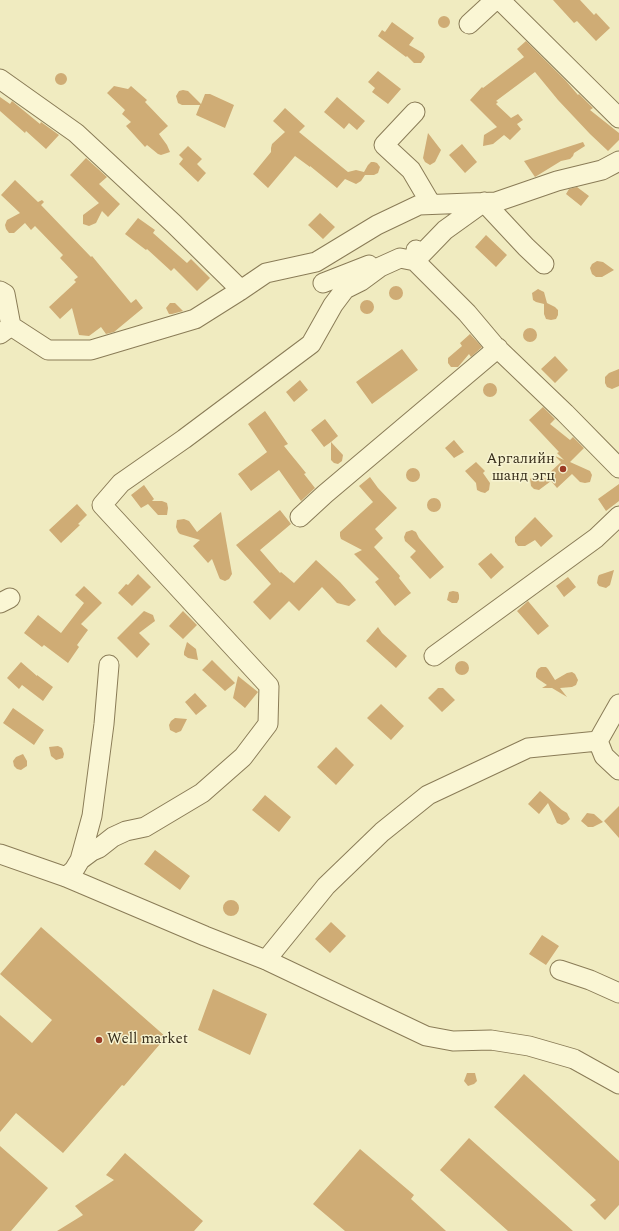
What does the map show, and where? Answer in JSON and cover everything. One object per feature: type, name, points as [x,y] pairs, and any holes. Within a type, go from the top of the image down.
[{"type":"street","points":[[469,24],[494,0]]},
{"type":"street","points":[[500,0],[619,118]]},
{"type":"street","points":[[0,79],[76,133],[174,224],[241,290]]},
{"type":"street","points":[[415,112],[384,145],[411,170],[431,204]]},
{"type":"street","points":[[0,291],[5,294],[5,330],[48,350],[91,350],[195,319],[266,273],[316,262],[377,225],[419,205],[496,202],[557,181],[602,170],[619,161]]},
{"type":"street","points":[[80,860],[113,837],[126,831],[145,827],[202,793],[243,757],[268,724],[269,686],[102,505],[121,483],[184,439],[311,344],[333,305],[345,289],[361,281],[380,267],[407,259],[418,238],[439,218],[484,202]]},
{"type":"street","points":[[484,202],[544,264]]},
{"type":"street","points":[[323,283],[374,263],[407,259],[467,312],[498,348],[619,468]]},
{"type":"street","points":[[300,517],[324,494],[498,348]]},
{"type":"street","points":[[434,656],[596,538],[619,516]]},
{"type":"street","points":[[66,877],[74,870],[80,860],[92,816],[104,724],[109,664]]},
{"type":"street","points":[[598,741],[619,704]]},
{"type":"street","points":[[598,741],[604,756],[619,770]]},
{"type":"street","points":[[266,960],[326,886],[382,832],[428,795],[528,748],[598,741]]},
{"type":"street","points":[[0,854],[66,877],[266,960],[426,1036],[453,1041],[491,1040],[529,1046],[574,1059],[619,1084]]},
{"type":"street","points":[[560,970],[590,980],[619,993]]},
{"type":"building","points":[[553,0],[580,0],[594,15],[596,13],[610,28],[596,41],[577,21],[574,23]]},
{"type":"building","points":[[446,16],[449,17],[449,27],[442,28],[439,27],[438,20],[439,17]]},
{"type":"building","points":[[392,22],[414,38],[409,45],[423,53],[425,57],[421,63],[414,63],[407,56],[406,57],[378,36],[382,30],[385,32]]},
{"type":"building","points":[[526,41],[578,95],[579,94],[593,108],[590,110],[619,133],[619,140],[608,151],[558,100],[535,72],[496,101],[498,102],[496,104],[511,118],[518,114],[523,120],[517,124],[521,129],[510,140],[504,135],[493,144],[483,146],[484,135],[497,127],[470,100],[482,87],[483,88],[524,57],[517,49]]},
{"type":"building","points":[[378,71],[401,89],[388,104],[372,92],[375,88],[368,82]]},
{"type":"building","points":[[59,73],[63,73],[67,79],[63,85],[59,85],[55,81],[55,77]]},
{"type":"building","points":[[114,86],[128,89],[131,86],[147,100],[145,102],[168,126],[159,134],[170,152],[161,155],[147,145],[145,147],[126,126],[131,122],[122,114],[125,110],[107,93]]},
{"type":"building","points":[[179,91],[188,91],[201,104],[205,94],[210,94],[234,105],[225,128],[196,115],[200,105],[182,105],[178,103],[176,96]]},
{"type":"building","points":[[0,97],[10,104],[12,101],[40,124],[41,122],[59,135],[46,149],[0,111]]},
{"type":"building","points":[[337,97],[365,121],[357,130],[349,123],[344,129],[324,112]]},
{"type":"building","points":[[285,108],[305,126],[299,132],[348,172],[356,170],[364,172],[371,162],[374,162],[380,167],[378,173],[374,175],[365,175],[361,181],[356,184],[345,179],[337,188],[295,156],[268,188],[253,174],[271,152],[272,144],[285,132],[273,121]]},
{"type":"building","points":[[428,133],[441,150],[435,162],[430,165],[425,162],[423,158]]},
{"type":"building","points":[[583,142],[585,146],[574,153],[570,159],[561,161],[535,177],[524,161]]},
{"type":"building","points":[[462,144],[477,162],[465,173],[449,155]]},
{"type":"building","points":[[188,146],[202,159],[197,164],[206,173],[198,182],[179,164],[183,159],[179,155]]},
{"type":"building","points":[[86,158],[107,177],[99,184],[120,204],[108,217],[102,211],[96,223],[89,226],[83,224],[83,215],[99,203],[70,175]]},
{"type":"building","points":[[15,180],[38,202],[42,200],[44,202],[41,205],[91,257],[92,256],[131,303],[136,299],[143,308],[114,332],[106,334],[101,327],[89,336],[79,335],[72,308],[60,319],[49,307],[76,282],[74,280],[78,277],[60,258],[63,255],[35,226],[31,230],[25,223],[14,233],[9,233],[6,229],[5,225],[7,220],[20,213],[1,195]]},
{"type":"building","points":[[577,187],[589,196],[581,206],[566,194],[569,189]]},
{"type":"building","points":[[320,213],[335,227],[323,239],[308,225]]},
{"type":"building","points":[[138,218],[155,230],[153,233],[187,263],[191,259],[210,278],[197,291],[174,268],[171,271],[147,249],[146,250],[125,234]]},
{"type":"building","points":[[486,235],[507,255],[496,267],[475,247]]},
{"type":"building","points":[[597,261],[603,262],[614,270],[602,277],[596,277],[592,274],[590,268],[592,264]]},
{"type":"building","points":[[396,286],[401,288],[403,293],[401,298],[396,300],[391,298],[389,293],[391,288]]},
{"type":"building","points":[[538,289],[544,292],[547,303],[558,310],[556,319],[546,319],[544,314],[544,304],[533,300],[532,293]]},
{"type":"building","points":[[364,300],[370,300],[374,304],[374,310],[370,314],[364,314],[360,310],[360,304]]},
{"type":"building","points":[[170,303],[175,303],[183,311],[169,314],[166,308]]},
{"type":"building","points":[[530,328],[535,330],[537,335],[535,340],[530,342],[525,340],[523,335],[525,330]]},
{"type":"building","points":[[470,334],[482,347],[471,357],[469,354],[458,367],[451,367],[448,363],[448,358],[462,346],[460,343]]},
{"type":"building","points":[[402,349],[418,370],[372,404],[356,382]]},
{"type":"building","points":[[555,356],[568,370],[555,383],[541,369]]},
{"type":"building","points":[[619,369],[619,386],[612,389],[607,387],[605,377],[609,373]]},
{"type":"building","points":[[300,380],[308,390],[294,402],[286,392]]},
{"type":"building","points":[[487,383],[493,383],[497,387],[497,393],[493,397],[487,397],[483,393],[483,387]]},
{"type":"building","points":[[543,407],[555,419],[550,424],[570,440],[573,437],[584,448],[570,462],[590,471],[592,475],[590,482],[580,482],[572,474],[557,488],[551,481],[539,490],[534,489],[531,486],[530,479],[534,476],[539,476],[550,480],[546,476],[561,462],[555,456],[564,460],[557,453],[559,452],[529,420]]},
{"type":"building","points":[[265,411],[288,444],[284,446],[306,473],[304,474],[315,488],[301,501],[279,470],[251,491],[238,474],[267,452],[248,424]]},
{"type":"building","points":[[325,419],[338,436],[324,447],[311,430]]},
{"type":"building","points":[[454,440],[464,452],[454,458],[445,448]]},
{"type":"building","points":[[331,442],[343,455],[342,461],[338,464],[331,460]]},
{"type":"building","points":[[476,462],[485,471],[483,473],[490,483],[489,490],[485,493],[477,490],[476,483],[465,471]]},
{"type":"building","points":[[413,468],[418,470],[420,475],[418,480],[413,482],[408,480],[406,475],[408,470]]},
{"type":"building","points":[[370,477],[397,508],[375,529],[383,538],[374,547],[400,576],[399,578],[411,593],[395,606],[375,582],[379,579],[354,554],[362,550],[341,539],[340,536],[340,532],[373,502],[359,486]]},
{"type":"building","points":[[619,484],[619,501],[606,511],[598,499]]},
{"type":"building","points":[[144,485],[154,499],[152,501],[162,501],[167,503],[167,515],[158,515],[148,504],[141,508],[131,495]]},
{"type":"building","points":[[434,498],[439,500],[441,505],[439,510],[434,512],[429,510],[427,505],[429,500]]},
{"type":"building","points":[[77,504],[87,515],[78,524],[80,525],[61,543],[49,530]]},
{"type":"building","points":[[280,510],[291,524],[260,550],[280,573],[281,572],[294,583],[316,560],[340,582],[356,600],[349,606],[337,603],[322,587],[299,611],[289,601],[270,620],[253,602],[271,584],[236,545]]},
{"type":"building","points":[[221,512],[232,574],[229,579],[225,581],[220,579],[212,559],[208,563],[193,546],[200,540],[180,534],[176,527],[177,520],[184,519],[189,521],[197,532]]},
{"type":"building","points":[[535,517],[553,536],[541,547],[535,540],[525,546],[518,546],[515,542],[515,537]]},
{"type":"building","points":[[412,530],[416,532],[419,538],[444,567],[430,579],[410,557],[416,551],[405,541],[404,537],[406,532]]},
{"type":"building","points":[[491,553],[504,567],[491,579],[478,564]]},
{"type":"building","points":[[614,570],[610,585],[606,588],[599,586],[597,583],[599,575]]},
{"type":"building","points":[[138,574],[151,587],[132,606],[118,593]]},
{"type":"building","points":[[568,577],[576,587],[564,597],[556,586]]},
{"type":"building","points":[[84,586],[102,603],[81,624],[88,630],[77,645],[79,647],[68,663],[44,645],[42,647],[24,633],[38,615],[61,633],[84,603],[75,595]]},
{"type":"building","points":[[449,592],[458,592],[459,595],[457,603],[452,603],[447,600]]},
{"type":"building","points":[[528,601],[549,626],[538,635],[517,611]]},
{"type":"building","points":[[144,611],[153,615],[155,621],[139,633],[150,644],[137,658],[117,638]]},
{"type":"building","points":[[183,611],[197,625],[183,639],[169,626]]},
{"type":"building","points":[[378,627],[382,633],[407,656],[396,668],[366,641]]},
{"type":"building","points":[[187,642],[196,649],[198,660],[188,658],[184,655]]},
{"type":"building","points":[[212,660],[235,683],[225,691],[202,670]]},
{"type":"building","points":[[459,661],[465,661],[469,665],[469,671],[465,675],[459,675],[455,671],[455,665]]},
{"type":"building","points":[[21,662],[53,687],[43,701],[22,685],[19,689],[7,678]]},
{"type":"building","points":[[541,667],[546,667],[555,680],[567,673],[572,672],[575,674],[578,680],[576,685],[572,687],[560,688],[567,697],[552,688],[542,688],[547,685],[536,677],[538,669]]},
{"type":"building","points":[[238,676],[258,692],[245,708],[233,698]]},
{"type":"building","points":[[438,688],[443,688],[455,700],[442,712],[428,698]]},
{"type":"building","points":[[195,693],[207,706],[196,715],[185,702]]},
{"type":"building","points":[[381,704],[404,726],[391,740],[367,718]]},
{"type":"building","points":[[13,708],[44,730],[34,745],[3,723]]},
{"type":"building","points":[[175,718],[187,719],[181,731],[176,733],[170,730],[169,725]]},
{"type":"building","points":[[58,746],[62,748],[64,754],[63,758],[56,760],[51,756],[49,747]]},
{"type":"building","points":[[336,747],[354,765],[336,785],[317,767]]},
{"type":"building","points":[[23,754],[27,761],[27,766],[21,770],[17,769],[14,766],[13,761],[16,757]]},
{"type":"building","points":[[540,791],[567,813],[570,819],[566,823],[562,825],[557,823],[548,803],[539,814],[528,804]]},
{"type":"building","points":[[265,795],[291,817],[279,832],[252,810]]},
{"type":"building","points":[[619,806],[619,838],[604,821]]},
{"type":"building","points":[[587,813],[594,814],[603,822],[593,827],[588,827],[581,821]]},
{"type":"building","points":[[155,850],[190,876],[180,890],[144,864]]},
{"type":"building","points":[[231,900],[237,902],[239,908],[237,914],[231,916],[225,914],[223,908],[225,902]]},
{"type":"building","points":[[331,922],[346,936],[330,953],[315,939]]},
{"type":"building","name":"Well market","points":[[41,927],[166,1037],[63,1153],[16,1113],[0,1132],[0,1015],[32,1043],[52,1020],[0,974]]},
{"type":"building","points":[[542,935],[559,946],[546,965],[529,954]]},
{"type":"building","points":[[213,989],[267,1014],[250,1055],[198,1030]]},
{"type":"building","points":[[467,1073],[475,1073],[477,1081],[468,1086],[464,1081]]},
{"type":"building","points":[[524,1074],[619,1161],[619,1205],[605,1220],[590,1205],[596,1200],[494,1107]]},
{"type":"building","points":[[469,1138],[573,1231],[508,1231],[440,1170]]},
{"type":"building","points":[[0,1146],[48,1188],[11,1231],[0,1231]]},
{"type":"building","points":[[360,1149],[414,1195],[411,1199],[446,1231],[345,1231],[313,1204]]},
{"type":"building","points":[[125,1153],[203,1221],[194,1231],[57,1231],[83,1215],[75,1206],[114,1180],[106,1175]]},
{"type":"place","name":"Аргалийн шанд эгц","points":[[563,469]]},
{"type":"place","name":"Well market","points":[[99,1040]]}]
